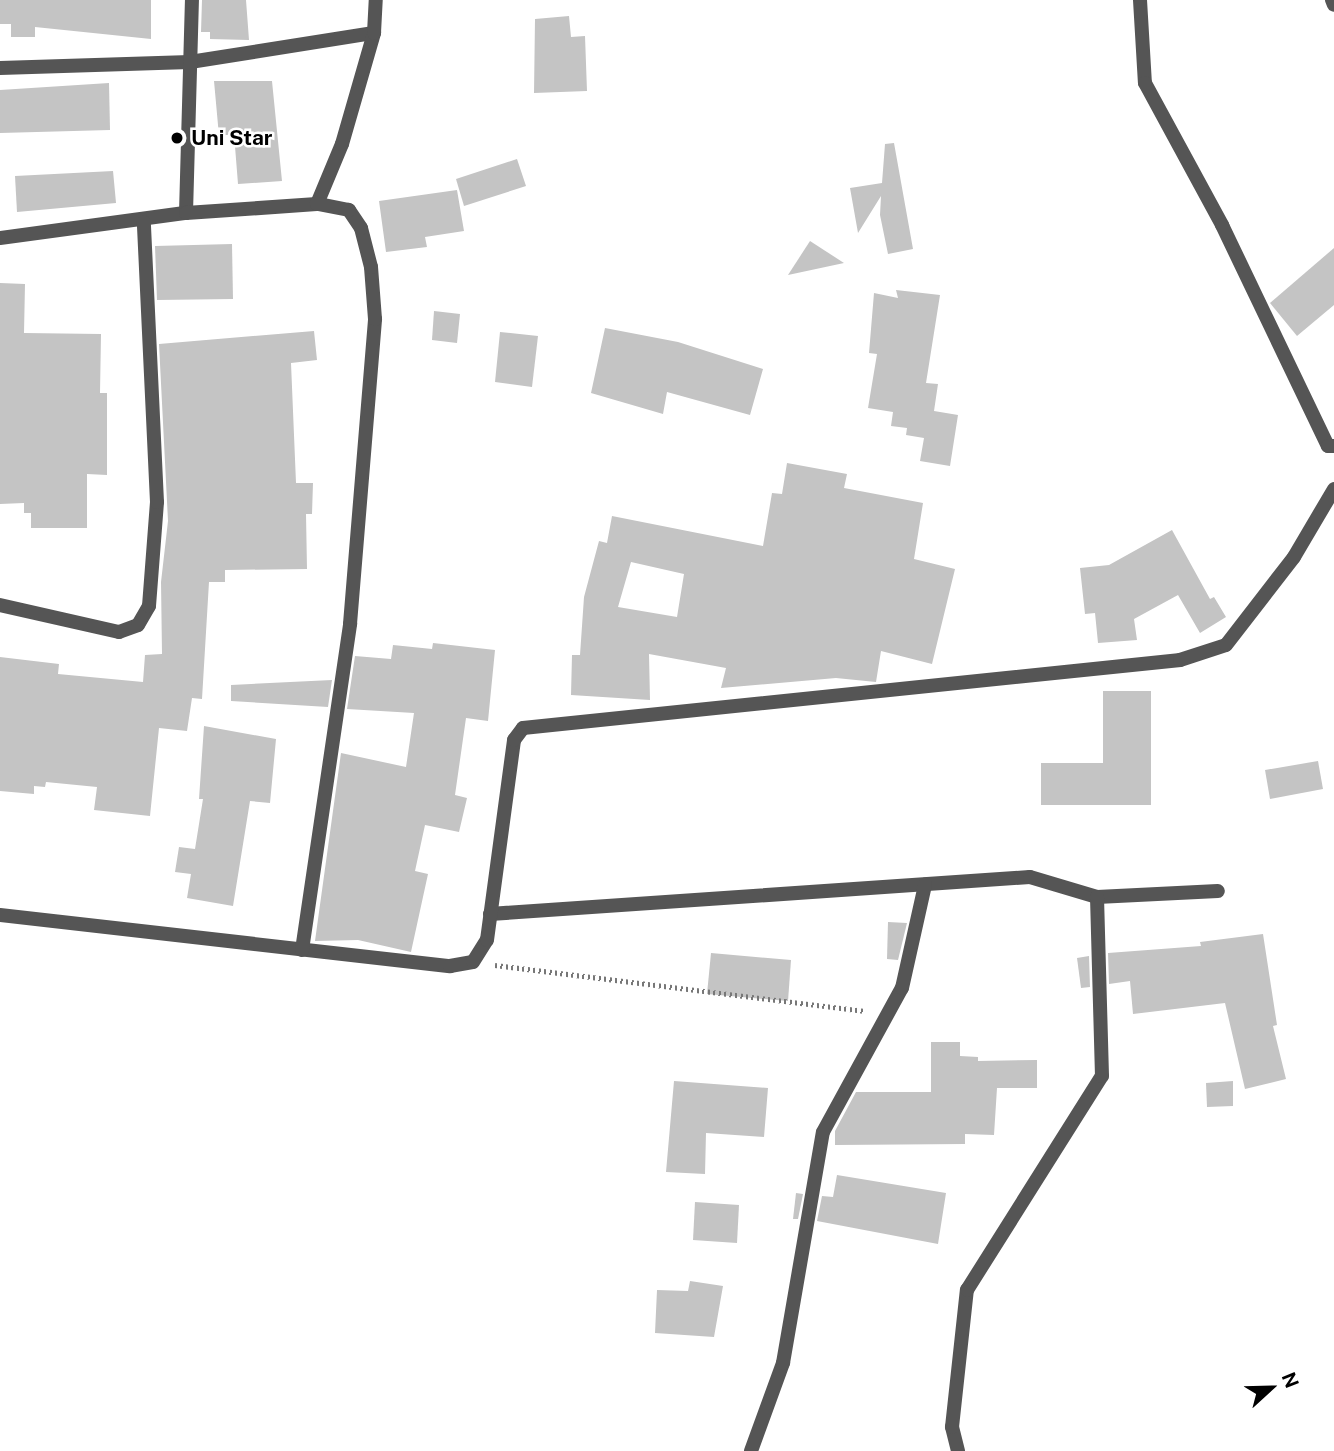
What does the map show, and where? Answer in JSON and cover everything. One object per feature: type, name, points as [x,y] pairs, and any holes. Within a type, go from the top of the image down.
[{"type":"street","points":[[186,213],[192,0]]},
{"type":"street","points":[[317,204],[332,175],[374,33],[376,0]]},
{"type":"street","points":[[1140,0],[1145,83],[1222,225],[1328,446],[1334,446]]},
{"type":"street","points":[[1332,0],[1334,5]]},
{"type":"street","points":[[0,68],[190,62],[374,33]]},
{"type":"street","points":[[0,238],[144,222],[186,213],[317,204],[349,210],[362,228],[371,267],[375,319],[349,624],[302,950]]},
{"type":"street","points":[[0,606],[119,632],[138,625],[149,607],[157,502],[144,222]]},
{"type":"street","points":[[0,915],[450,966],[473,962],[487,940],[514,740],[523,727],[1180,660],[1226,645],[1294,558],[1334,489]]},
{"type":"street","points":[[491,914],[1030,877],[1097,897],[1218,891]]},
{"type":"street","points":[[751,1451],[783,1363],[823,1132],[902,988],[925,885]]},
{"type":"street","points":[[958,1451],[952,1426],[968,1290],[1102,1076],[1097,897]]},
{"type":"path","points":[[473,962],[888,1014]]},
{"type":"building","points":[[0,0],[151,0],[151,39],[35,27],[35,37],[11,37],[11,24],[0,24]]},
{"type":"building","points":[[202,0],[246,0],[249,40],[210,39],[210,32],[201,32]]},
{"type":"building","points":[[569,16],[571,37],[585,36],[587,91],[534,93],[535,19]]},
{"type":"building","points":[[214,81],[272,81],[282,181],[238,184],[234,134],[219,136]]},
{"type":"building","points":[[109,83],[110,130],[0,133],[0,90]]},
{"type":"building","points":[[894,143],[913,249],[888,254],[880,215],[881,196],[858,233],[850,188],[882,183],[885,144]]},
{"type":"building","points":[[517,159],[526,186],[464,206],[456,179]]},
{"type":"building","points":[[113,171],[116,203],[17,212],[15,176]]},
{"type":"building","points":[[457,190],[464,231],[425,237],[427,247],[386,252],[379,201]]},
{"type":"building","points":[[810,241],[844,263],[788,275]]},
{"type":"building","points":[[232,244],[233,299],[157,300],[155,246]]},
{"type":"building","points":[[1334,248],[1334,305],[1297,336],[1270,303]]},
{"type":"building","points":[[0,283],[25,284],[24,333],[101,334],[100,393],[107,393],[107,475],[87,474],[87,528],[31,528],[31,513],[24,513],[24,503],[0,504]]},
{"type":"building","points":[[896,290],[940,295],[926,383],[938,384],[934,411],[958,415],[950,466],[920,461],[924,438],[906,435],[907,428],[891,426],[893,412],[868,408],[877,354],[869,353],[874,293],[898,298]]},
{"type":"building","points":[[434,311],[460,314],[457,343],[432,340]]},
{"type":"building","points":[[605,328],[678,342],[763,369],[750,415],[667,392],[663,414],[591,393]]},
{"type":"building","points":[[314,331],[317,360],[291,363],[296,483],[313,483],[312,514],[306,514],[307,569],[225,570],[225,582],[209,582],[202,699],[192,698],[187,731],[159,728],[150,816],[94,810],[97,787],[46,782],[45,787],[34,786],[34,794],[0,791],[0,657],[59,664],[58,674],[143,682],[145,655],[162,654],[161,582],[168,521],[159,344]]},
{"type":"building","points":[[500,332],[538,336],[532,387],[495,382]]},
{"type":"building","points":[[787,463],[847,474],[844,488],[923,503],[914,559],[955,569],[932,664],[881,651],[876,682],[836,678],[721,688],[726,668],[649,654],[650,700],[571,695],[572,655],[580,655],[584,597],[599,541],[607,543],[612,516],[763,546],[772,493],[782,494]],"holes":[[[631,562],[684,574],[677,617],[618,607]]]},
{"type":"building","points":[[1172,530],[1210,599],[1214,597],[1226,617],[1200,633],[1178,595],[1134,619],[1137,640],[1098,643],[1095,613],[1085,614],[1080,568],[1109,565]]},
{"type":"building","points":[[433,643],[495,650],[488,721],[466,718],[455,795],[467,798],[459,832],[425,825],[415,871],[428,874],[411,952],[358,940],[315,941],[341,753],[406,767],[414,713],[347,709],[355,656],[391,659],[393,645],[432,649]]},
{"type":"building","points":[[332,680],[328,707],[231,701],[231,685]]},
{"type":"building","points":[[1103,691],[1151,691],[1151,805],[1041,805],[1041,763],[1103,763]]},
{"type":"building","points":[[204,726],[276,739],[270,803],[250,801],[233,906],[187,898],[191,874],[175,872],[179,847],[195,849],[203,799],[199,799]]},
{"type":"building","points":[[1318,761],[1323,789],[1270,799],[1265,770]]},
{"type":"building","points":[[888,922],[907,923],[898,960],[887,959]]},
{"type":"building","points":[[1263,934],[1277,1025],[1273,1026],[1286,1079],[1245,1089],[1225,1003],[1133,1014],[1130,981],[1109,984],[1108,953],[1201,946],[1200,942]]},
{"type":"building","points":[[711,953],[791,960],[788,1001],[707,994]]},
{"type":"building","points":[[1089,956],[1090,987],[1081,988],[1077,958]]},
{"type":"building","points":[[931,1042],[960,1042],[960,1056],[978,1057],[978,1061],[1037,1060],[1037,1088],[997,1088],[994,1135],[965,1134],[965,1144],[835,1145],[835,1131],[856,1092],[931,1092]]},
{"type":"building","points":[[674,1081],[768,1088],[764,1137],[706,1133],[705,1174],[666,1172]]},
{"type":"building","points":[[1233,1081],[1233,1106],[1207,1107],[1206,1083]]},
{"type":"building","points":[[837,1175],[946,1193],[938,1244],[817,1221],[822,1196],[833,1197]]},
{"type":"building","points":[[796,1193],[803,1194],[798,1219],[793,1219]]},
{"type":"building","points":[[695,1202],[739,1205],[737,1243],[693,1240]]},
{"type":"building","points":[[690,1281],[723,1286],[714,1337],[655,1333],[657,1290],[688,1291]]},
{"type":"place","name":"Uni Star","points":[[177,138]]}]
